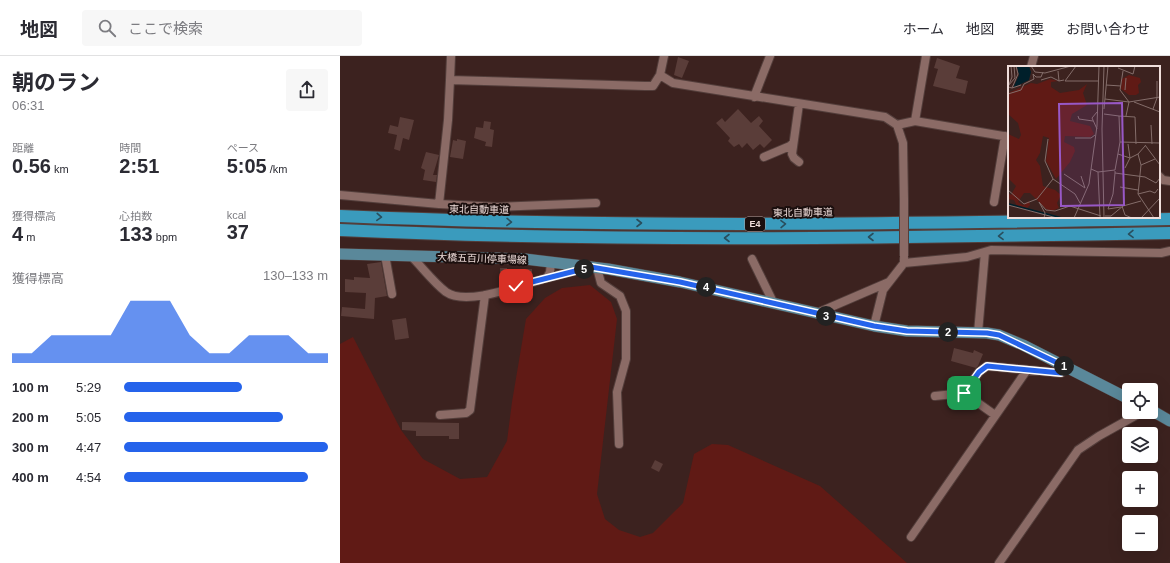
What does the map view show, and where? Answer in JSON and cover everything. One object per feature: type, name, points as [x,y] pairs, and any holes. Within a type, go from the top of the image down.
[{"type":"highway","name":"東北自動車道","points":[[340,216],[554,223],[732,224],[1170,219]]},
{"type":"highway","name":"E4","points":[[340,230],[539,236],[733,238],[1170,233]]},
{"type":"main road","name":"大橋五百川停車場線","points":[[340,254],[525,259],[594,267],[680,282],[815,314],[874,326],[907,331],[978,332],[999,335],[1122,395]]},
{"type":"main road","points":[[1158,414],[1170,421]]},
{"type":"street","points":[[440,204],[448,120],[451,56]]},
{"type":"street","points":[[450,80],[653,86],[660,75],[664,56]]},
{"type":"street","points":[[754,97],[770,56]]},
{"type":"street","points":[[915,121],[926,56]]},
{"type":"street","points":[[1031,66],[1034,56]]},
{"type":"street","points":[[660,75],[673,83],[885,117],[897,125],[903,143],[904,260],[883,290],[874,326]]},
{"type":"street","points":[[799,104],[792,154],[799,162]]},
{"type":"street","points":[[897,125],[915,121],[1007,137],[994,202]]},
{"type":"street","points":[[764,157],[790,146],[793,143]]},
{"type":"street","points":[[1160,177],[1163,180],[1170,181]]},
{"type":"street","points":[[340,195],[440,204],[497,207],[596,203]]},
{"type":"street","points":[[904,260],[967,257],[996,250],[1170,251]]},
{"type":"street","points":[[978,332],[985,252]]},
{"type":"street","points":[[385,255],[392,294]]},
{"type":"street","points":[[411,256],[446,292],[463,297],[485,295],[594,267],[601,283],[620,296],[626,311],[626,359],[617,392],[619,444]]},
{"type":"street","points":[[752,260],[774,304]]},
{"type":"street","points":[[547,278],[551,262]]},
{"type":"street","points":[[815,314],[889,282]]},
{"type":"street","points":[[440,415],[466,413],[470,410],[485,295]]},
{"type":"street","points":[[964,393],[979,372],[987,366],[1061,373],[1068,368]]},
{"type":"street","points":[[911,537],[1027,370]]},
{"type":"street","points":[[935,396],[964,393],[995,415]]},
{"type":"street","points":[[999,563],[1078,450],[1098,436],[1129,419]]},
{"type":"shaded area","points":[[590,285],[611,302],[617,319],[597,494],[605,519],[619,530],[640,537],[653,533],[683,503],[694,454],[712,444],[728,445],[820,486],[907,563],[340,563],[340,344],[353,337],[401,430],[423,459],[460,479],[487,477],[507,441],[526,319],[545,298],[562,288]]},
{"type":"building","points":[[678,57],[689,61],[682,78],[674,75]]},
{"type":"building","points":[[937,58],[960,66],[956,78],[968,81],[965,94],[933,86],[938,69],[934,68]]},
{"type":"building","points":[[738,109],[751,123],[759,116],[763,121],[759,126],[772,140],[764,148],[760,144],[753,150],[747,143],[742,148],[739,144],[734,147],[728,141],[730,138],[716,123],[722,118],[725,122]]},
{"type":"building","points":[[400,117],[414,120],[409,140],[403,138],[400,151],[394,149],[397,135],[388,133],[390,125],[398,127]]},
{"type":"building","points":[[484,121],[491,122],[490,129],[494,130],[492,147],[485,146],[486,142],[474,138],[476,127],[483,128]]},
{"type":"building","points":[[457,139],[466,141],[463,159],[450,157],[453,140],[457,141]]},
{"type":"building","points":[[426,152],[439,155],[433,175],[437,175],[436,182],[423,180],[425,170],[421,168]]},
{"type":"building","points":[[381,262],[387,296],[375,298],[374,319],[341,316],[342,307],[365,309],[366,293],[345,292],[345,279],[354,280],[354,277],[370,278],[367,264]]},
{"type":"building","points":[[500,268],[507,268],[507,270],[532,269],[532,277],[501,285]]},
{"type":"building","points":[[406,318],[409,338],[395,340],[392,320]]},
{"type":"building","points":[[954,348],[973,353],[974,350],[983,354],[978,366],[976,368],[951,361]]},
{"type":"building","points":[[402,422],[459,423],[459,439],[449,439],[449,436],[416,436],[416,431],[402,430]]},
{"type":"building","points":[[655,460],[663,464],[659,472],[651,468]]},
{"type":"route","points":[[516,286],[591,267],[608,269],[680,282],[815,314],[874,326],[907,331],[987,333],[999,335],[1023,345],[1068,368],[1061,373],[987,366],[979,372],[964,393]]}]
